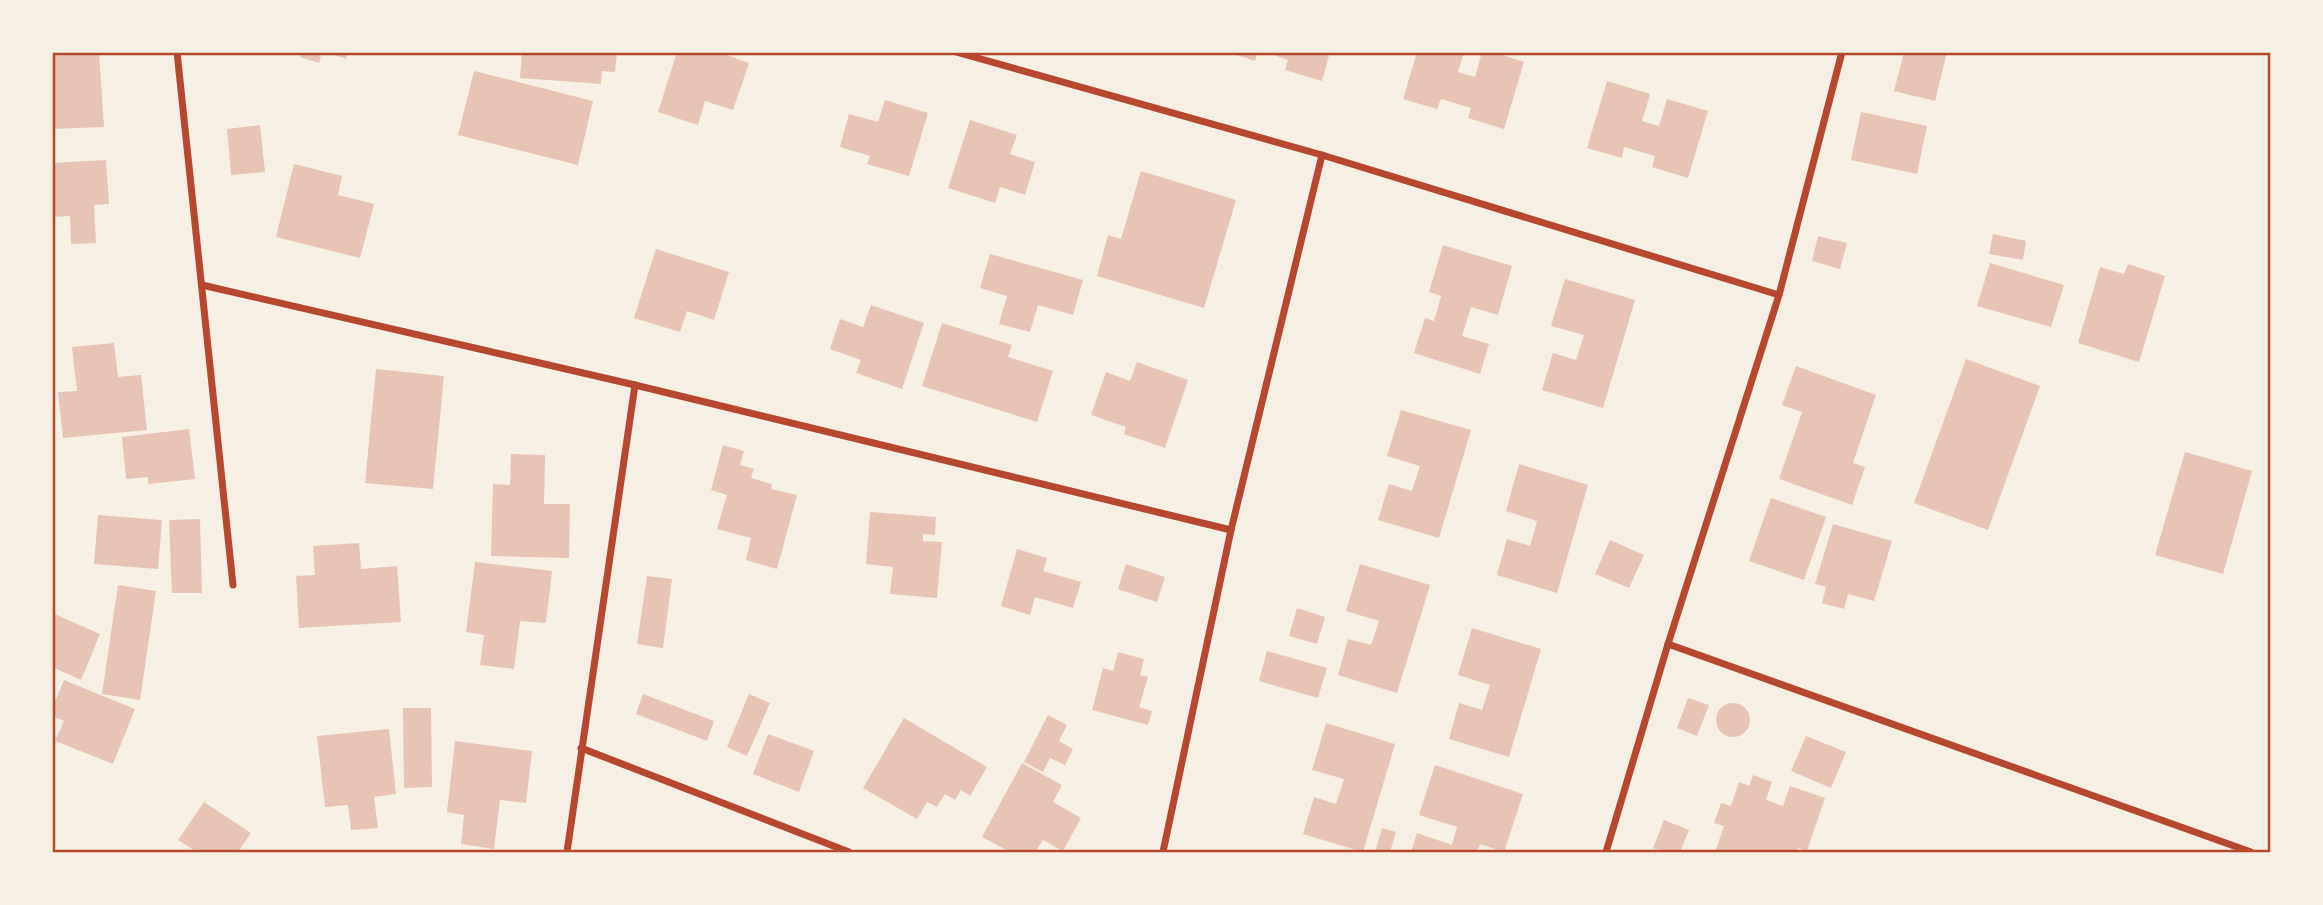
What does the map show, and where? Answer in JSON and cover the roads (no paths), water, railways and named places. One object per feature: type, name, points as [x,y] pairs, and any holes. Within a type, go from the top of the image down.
[{"type":"street","points":[[177,52],[233,585]]},
{"type":"street","points":[[956,52],[1322,155],[1779,295]]},
{"type":"street","points":[[1606,852],[1668,645],[1779,295],[1842,52]]},
{"type":"street","points":[[1163,852],[1231,530],[1322,155]]},
{"type":"street","points":[[202,285],[1231,530]]},
{"type":"street","points":[[567,852],[635,386]]},
{"type":"street","points":[[1668,645],[2251,852]]},
{"type":"street","points":[[581,748],[849,852]]}]
